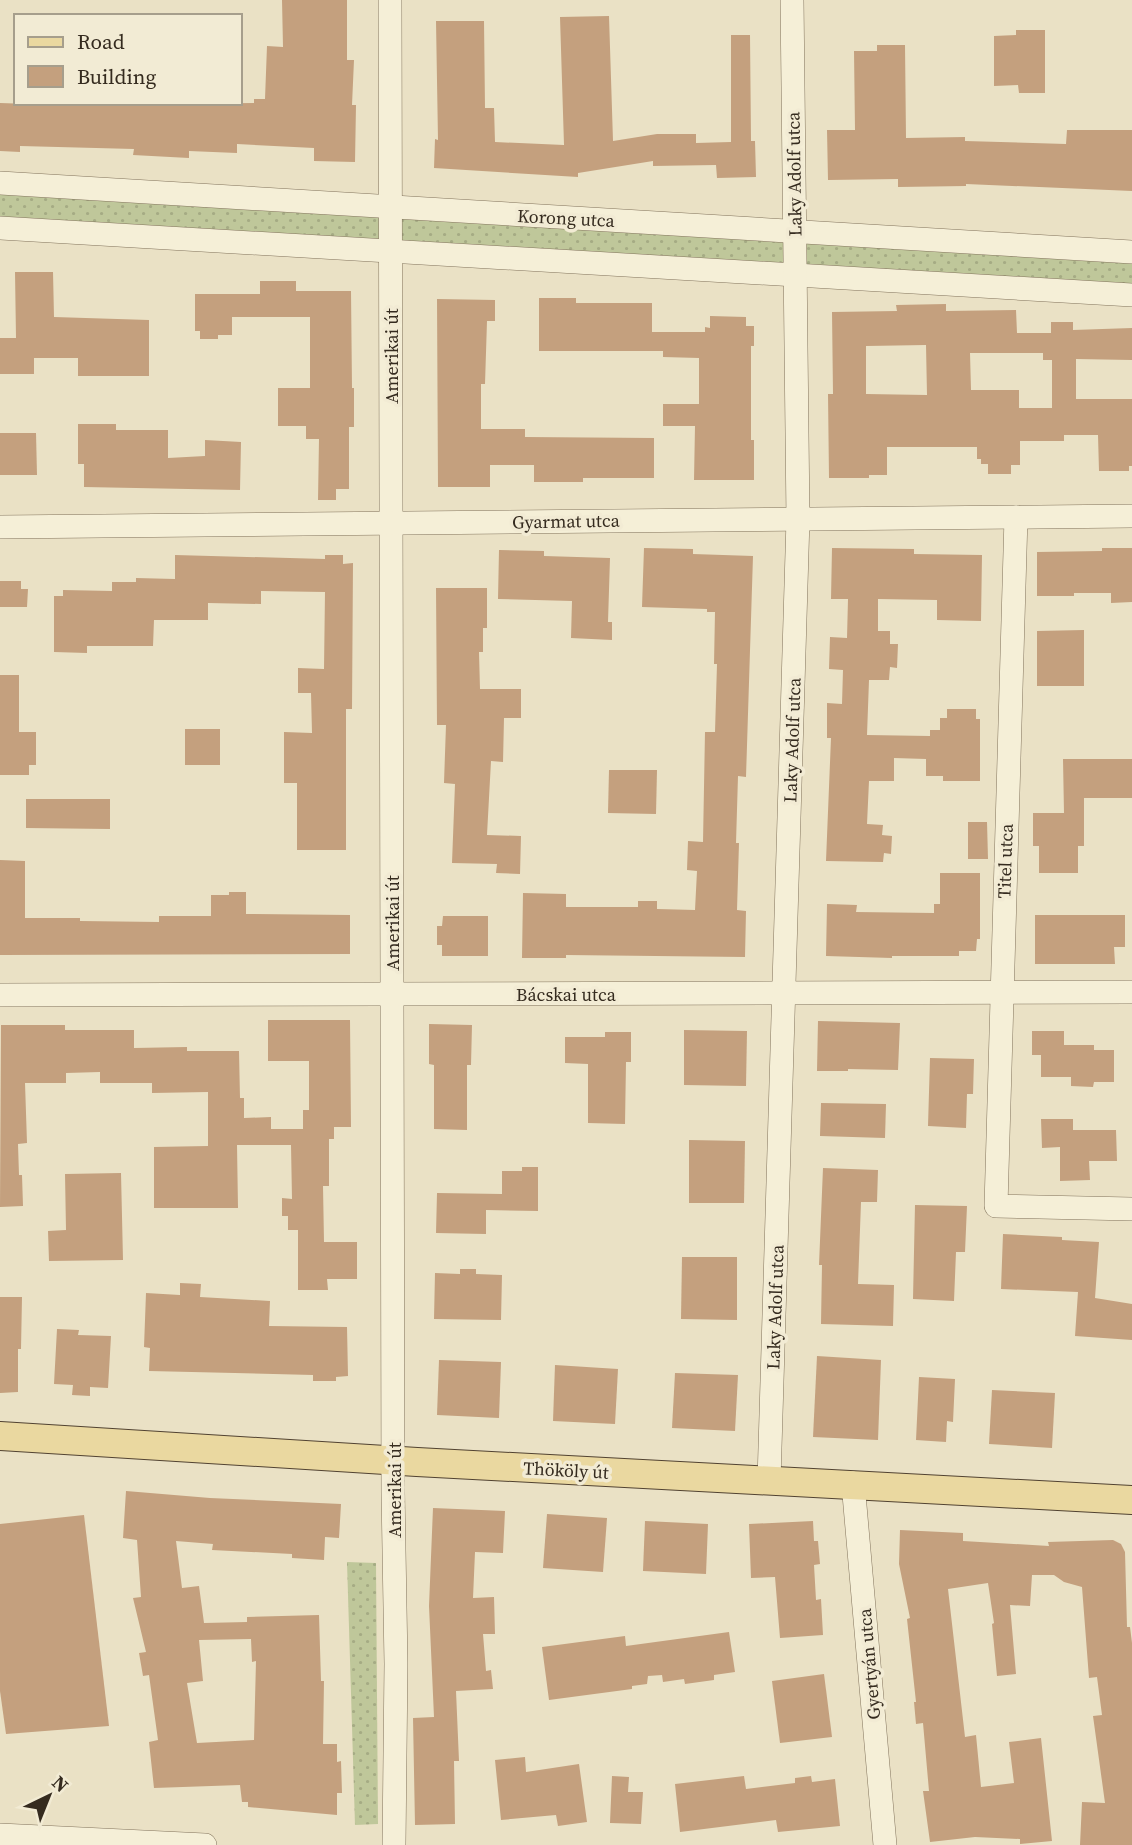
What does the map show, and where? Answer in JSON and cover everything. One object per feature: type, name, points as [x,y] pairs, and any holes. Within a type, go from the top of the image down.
[{"type":"main road","name":"Thököly út","points":[[0,1436],[1132,1500]]},
{"type":"street","name":"Amerikai út","points":[[390,0],[396,1664],[394,1845]]},
{"type":"street","name":"Laky Adolf utca","points":[[769,1481],[799,519],[792,0]]},
{"type":"street","name":"Korong utca","points":[[0,183],[1132,252]]},
{"type":"street","points":[[0,228],[1132,295]]},
{"type":"street","name":"Gyarmat utca","points":[[0,527],[1132,516]]},
{"type":"street","name":"Titel utca","points":[[1016,517],[996,1206],[1132,1209]]},
{"type":"street","name":"Bácskai utca","points":[[0,995],[1132,992]]},
{"type":"street","name":"Gyertyán utca","points":[[853,1483],[885,1845]]},
{"type":"street","points":[[0,1835],[205,1845]]},
{"type":"green space","points":[[0,191],[1132,261],[1132,285],[0,220]]},
{"type":"green space","points":[[347,1562],[376,1563],[378,1824],[355,1825]]},
{"type":"building","points":[[282,0],[347,0],[347,60],[354,60],[352,105],[356,105],[355,162],[314,161],[314,148],[237,144],[237,153],[189,151],[189,158],[133,155],[134,149],[20,146],[20,152],[0,151],[0,103],[254,103],[254,99],[265,99],[267,46],[283,47]]},
{"type":"building","points":[[609,16],[613,141],[657,134],[696,134],[696,143],[731,142],[731,35],[750,35],[751,141],[755,141],[756,177],[717,178],[716,165],[653,166],[653,161],[578,173],[578,177],[434,168],[435,139],[438,140],[436,21],[484,21],[485,108],[494,108],[495,142],[564,145],[560,17]]},
{"type":"building","points":[[1016,30],[1045,30],[1045,93],[1019,93],[1018,85],[994,86],[994,36],[1016,35]]},
{"type":"building","points":[[877,45],[905,45],[906,138],[965,137],[965,141],[1066,144],[1067,130],[1132,130],[1132,191],[966,184],[898,187],[898,179],[828,180],[827,130],[855,130],[854,51],[877,51]]},
{"type":"building","points":[[15,272],[53,272],[54,317],[149,320],[149,376],[78,376],[78,358],[34,358],[34,374],[0,374],[0,338],[16,338]]},
{"type":"building","points":[[260,281],[296,281],[296,291],[351,291],[354,427],[349,427],[349,489],[336,489],[336,500],[318,500],[319,439],[306,439],[306,426],[278,426],[278,388],[310,388],[310,317],[232,317],[232,335],[218,335],[218,339],[200,339],[200,331],[195,331],[195,294],[260,294]]},
{"type":"building","points":[[539,298],[576,298],[576,303],[652,303],[652,332],[705,332],[705,327],[710,328],[710,316],[746,317],[746,326],[754,326],[754,346],[751,346],[751,440],[754,440],[754,480],[694,480],[695,426],[663,426],[663,404],[699,404],[699,358],[663,357],[663,351],[539,351]]},
{"type":"building","points":[[437,299],[495,300],[495,321],[487,321],[485,384],[481,384],[481,429],[525,429],[525,437],[654,438],[654,478],[583,478],[583,482],[534,482],[534,465],[490,465],[490,487],[438,487]]},
{"type":"building","points":[[946,304],[946,311],[1016,310],[1017,333],[1051,333],[1051,322],[1073,322],[1073,330],[1132,328],[1132,360],[1076,359],[1076,399],[1132,399],[1132,466],[1129,466],[1129,471],[1099,471],[1098,435],[1064,435],[1064,441],[1020,441],[1020,465],[1011,465],[1011,474],[988,474],[988,464],[981,464],[981,459],[977,459],[977,447],[887,447],[887,475],[829,478],[828,394],[833,394],[832,312],[897,311],[896,305]],"holes":[[[926,345],[927,395],[866,394],[866,346]],[[970,353],[1043,353],[1043,360],[1052,360],[1052,408],[1019,408],[1019,390],[971,390]]]},
{"type":"building","points":[[78,424],[116,424],[116,430],[168,430],[168,458],[205,456],[205,440],[241,442],[240,490],[84,487],[84,464],[78,464]]},
{"type":"building","points":[[0,433],[36,433],[37,475],[0,475]]},
{"type":"building","points":[[644,548],[693,549],[693,554],[753,556],[746,777],[738,776],[736,843],[739,843],[737,910],[746,911],[745,957],[566,955],[566,958],[522,958],[523,893],[566,894],[566,907],[638,907],[638,901],[657,901],[657,909],[695,910],[697,871],[687,870],[688,841],[703,842],[705,732],[715,732],[715,612],[707,612],[707,609],[642,607]]},
{"type":"building","points":[[832,548],[914,549],[914,554],[982,555],[981,621],[937,620],[937,600],[878,599],[878,631],[890,631],[890,644],[898,644],[897,668],[890,667],[889,680],[869,680],[867,735],[930,736],[930,730],[940,730],[940,718],[947,718],[947,709],[976,709],[976,719],[980,719],[980,781],[943,781],[943,776],[926,776],[926,759],[894,758],[894,781],[869,781],[867,824],[883,825],[882,835],[892,836],[891,854],[884,853],[883,862],[826,861],[831,738],[827,738],[827,703],[842,704],[843,670],[829,669],[830,637],[847,638],[848,599],[831,599]]},
{"type":"building","points":[[1102,548],[1132,548],[1132,602],[1111,603],[1111,593],[1037,596],[1037,552],[1102,551]]},
{"type":"building","points":[[499,550],[544,551],[544,556],[610,558],[608,622],[612,622],[612,640],[571,638],[572,601],[498,599]]},
{"type":"building","points":[[175,555],[325,559],[325,555],[343,555],[343,564],[353,563],[352,709],[346,709],[346,850],[297,850],[297,783],[284,783],[284,732],[312,733],[311,693],[298,693],[298,668],[324,669],[325,592],[261,591],[261,604],[208,603],[208,620],[154,620],[153,646],[87,646],[87,653],[54,652],[54,596],[63,596],[63,590],[112,591],[112,582],[136,582],[136,578],[175,579]]},
{"type":"building","points":[[0,581],[21,581],[21,589],[28,589],[27,607],[0,607]]},
{"type":"building","points":[[436,588],[487,588],[487,628],[483,628],[483,652],[479,652],[480,689],[521,689],[521,718],[504,718],[503,762],[491,761],[487,835],[521,836],[520,874],[496,873],[497,864],[452,863],[455,784],[444,783],[446,725],[437,725]]},
{"type":"building","points":[[1084,630],[1084,686],[1037,686],[1037,631]]},
{"type":"building","points":[[0,675],[19,675],[19,732],[36,732],[36,765],[29,765],[29,775],[0,775]]},
{"type":"building","points":[[185,729],[220,729],[220,765],[185,765]]},
{"type":"building","points":[[1063,759],[1132,759],[1132,798],[1084,798],[1084,846],[1078,846],[1078,873],[1039,873],[1039,846],[1033,846],[1033,813],[1064,813]]},
{"type":"building","points":[[609,770],[657,770],[656,814],[608,813]]},
{"type":"building","points":[[26,799],[110,799],[110,829],[26,828]]},
{"type":"building","points":[[968,822],[987,822],[988,859],[968,859]]},
{"type":"building","points":[[0,860],[25,861],[25,918],[159,922],[159,916],[211,916],[211,895],[246,892],[246,914],[350,915],[350,954],[0,955]]},
{"type":"building","points":[[940,873],[980,873],[980,939],[977,939],[976,951],[959,951],[959,956],[826,956],[827,904],[857,905],[856,912],[934,913],[934,904],[940,904]]},
{"type":"building","points":[[1035,915],[1125,915],[1125,947],[1114,947],[1115,964],[1035,964]]},
{"type":"building","points":[[443,916],[488,916],[488,956],[442,956],[442,945],[437,945],[437,926],[442,926]]},
{"type":"building","points":[[268,1020],[350,1020],[351,1127],[334,1127],[334,1139],[329,1139],[329,1186],[323,1186],[324,1242],[357,1242],[357,1279],[327,1279],[328,1290],[298,1290],[298,1230],[288,1230],[288,1216],[282,1216],[282,1198],[292,1199],[291,1145],[237,1145],[238,1208],[154,1208],[154,1147],[208,1146],[208,1092],[152,1093],[152,1083],[100,1083],[100,1072],[66,1073],[66,1083],[25,1083],[27,1143],[18,1144],[23,1206],[0,1207],[1,1025],[65,1025],[65,1030],[134,1030],[134,1048],[187,1047],[187,1051],[239,1051],[240,1098],[244,1098],[244,1118],[271,1117],[271,1129],[303,1129],[303,1110],[309,1110],[309,1061],[268,1061]]},
{"type":"building","points":[[818,1021],[900,1023],[898,1070],[817,1071]]},
{"type":"building","points":[[429,1024],[472,1025],[471,1065],[467,1065],[467,1130],[434,1129],[434,1065],[429,1064]]},
{"type":"building","points":[[684,1030],[747,1031],[746,1086],[684,1085]]},
{"type":"building","points":[[1032,1031],[1064,1031],[1064,1045],[1094,1045],[1094,1050],[1114,1050],[1114,1082],[1094,1082],[1093,1087],[1071,1086],[1071,1077],[1041,1077],[1041,1055],[1032,1055]]},
{"type":"building","points":[[605,1032],[631,1032],[631,1062],[626,1062],[625,1124],[588,1123],[588,1064],[565,1063],[565,1037],[605,1037]]},
{"type":"building","points":[[930,1058],[974,1059],[973,1094],[967,1094],[966,1128],[928,1126]]},
{"type":"building","points":[[821,1103],[886,1104],[885,1138],[820,1136]]},
{"type":"building","points":[[1041,1119],[1073,1119],[1073,1130],[1116,1130],[1117,1161],[1089,1161],[1090,1180],[1060,1181],[1060,1147],[1042,1148]]},
{"type":"building","points":[[689,1140],[745,1141],[744,1203],[689,1203]]},
{"type":"building","points":[[522,1167],[538,1167],[538,1211],[486,1210],[486,1234],[436,1233],[437,1193],[502,1194],[502,1171],[522,1171]]},
{"type":"building","points":[[823,1168],[878,1170],[877,1202],[861,1202],[858,1284],[894,1285],[893,1326],[821,1324],[822,1265],[819,1265]]},
{"type":"building","points":[[121,1173],[123,1260],[49,1261],[48,1231],[66,1230],[65,1174]]},
{"type":"building","points":[[915,1205],[967,1206],[965,1252],[956,1252],[954,1301],[913,1299]]},
{"type":"building","points":[[1003,1234],[1099,1242],[1095,1298],[1132,1304],[1132,1340],[1075,1336],[1078,1292],[1001,1289]]},
{"type":"building","points":[[682,1257],[737,1257],[737,1320],[681,1319]]},
{"type":"building","points":[[460,1269],[476,1269],[476,1274],[502,1275],[501,1320],[434,1319],[435,1273],[460,1274]]},
{"type":"building","points":[[180,1283],[201,1284],[200,1297],[270,1301],[269,1326],[347,1327],[348,1376],[336,1377],[336,1381],[313,1381],[313,1375],[149,1371],[150,1348],[144,1347],[146,1293],[180,1295]]},
{"type":"building","points":[[0,1297],[22,1297],[18,1392],[0,1393]]},
{"type":"building","points":[[57,1329],[79,1330],[78,1335],[111,1336],[108,1388],[90,1387],[90,1396],[72,1395],[73,1385],[54,1384]]},
{"type":"building","points":[[817,1356],[881,1360],[878,1440],[813,1437]]},
{"type":"building","points":[[439,1360],[501,1362],[499,1418],[437,1415]]},
{"type":"building","points":[[555,1365],[618,1369],[615,1424],[553,1421]]},
{"type":"building","points":[[675,1373],[738,1375],[735,1431],[672,1428]]},
{"type":"building","points":[[919,1377],[955,1379],[953,1422],[947,1421],[946,1442],[916,1440]]},
{"type":"building","points":[[992,1390],[1055,1393],[1052,1448],[989,1444]]},
{"type":"building","points":[[126,1491],[341,1504],[339,1538],[325,1537],[324,1560],[292,1558],[292,1554],[212,1550],[213,1544],[176,1541],[182,1588],[199,1586],[204,1623],[247,1622],[247,1617],[319,1615],[321,1681],[324,1681],[323,1744],[337,1744],[337,1762],[341,1761],[342,1793],[337,1793],[337,1815],[248,1807],[248,1802],[242,1802],[240,1785],[154,1788],[149,1742],[158,1740],[149,1675],[143,1676],[139,1653],[146,1652],[133,1598],[141,1597],[137,1540],[123,1538]],"holes":[[[251,1639],[252,1662],[256,1661],[254,1740],[197,1743],[187,1683],[203,1681],[199,1640]]]},
{"type":"building","points":[[433,1508],[505,1511],[503,1553],[475,1552],[473,1598],[494,1597],[495,1634],[483,1634],[486,1671],[491,1670],[493,1689],[456,1691],[459,1761],[454,1761],[455,1824],[415,1825],[413,1718],[434,1717],[429,1606]]},
{"type":"building","points":[[547,1514],[607,1518],[603,1572],[543,1568]]},
{"type":"building","points":[[84,1515],[109,1726],[6,1734],[0,1691],[0,1524]]},
{"type":"building","points":[[645,1521],[708,1524],[706,1574],[643,1571]]},
{"type":"building","points":[[813,1521],[814,1541],[818,1541],[820,1564],[814,1565],[816,1600],[821,1599],[823,1635],[780,1638],[775,1577],[751,1578],[749,1524]]},
{"type":"building","points":[[900,1530],[963,1533],[963,1541],[1049,1546],[1048,1542],[1113,1540],[1121,1544],[1125,1552],[1127,1627],[1130,1627],[1132,1643],[1132,1845],[1080,1845],[1082,1802],[1105,1803],[1093,1716],[1102,1715],[1097,1677],[1089,1678],[1082,1587],[1064,1582],[1054,1575],[1032,1575],[1030,1606],[1010,1605],[1016,1674],[997,1676],[994,1623],[988,1583],[948,1589],[965,1737],[976,1735],[981,1787],[1014,1783],[1009,1742],[1041,1738],[1052,1841],[1020,1844],[1020,1839],[975,1837],[930,1842],[923,1791],[929,1791],[923,1723],[916,1724],[907,1619],[910,1618],[899,1564]]},
{"type":"building","points":[[729,1632],[735,1672],[714,1675],[714,1680],[685,1684],[684,1679],[663,1682],[662,1675],[648,1676],[647,1684],[632,1686],[632,1689],[549,1700],[542,1647],[625,1636],[626,1646]]},
{"type":"building","points":[[824,1674],[832,1737],[780,1743],[772,1681]]},
{"type":"building","points":[[525,1757],[526,1772],[579,1764],[587,1822],[558,1826],[556,1815],[501,1820],[495,1760]]},
{"type":"building","points":[[612,1776],[629,1777],[628,1792],[643,1792],[641,1824],[610,1823]]},
{"type":"building","points":[[744,1776],[746,1789],[795,1783],[795,1778],[811,1776],[812,1782],[835,1779],[840,1826],[778,1832],[776,1820],[680,1832],[675,1784]]}]
